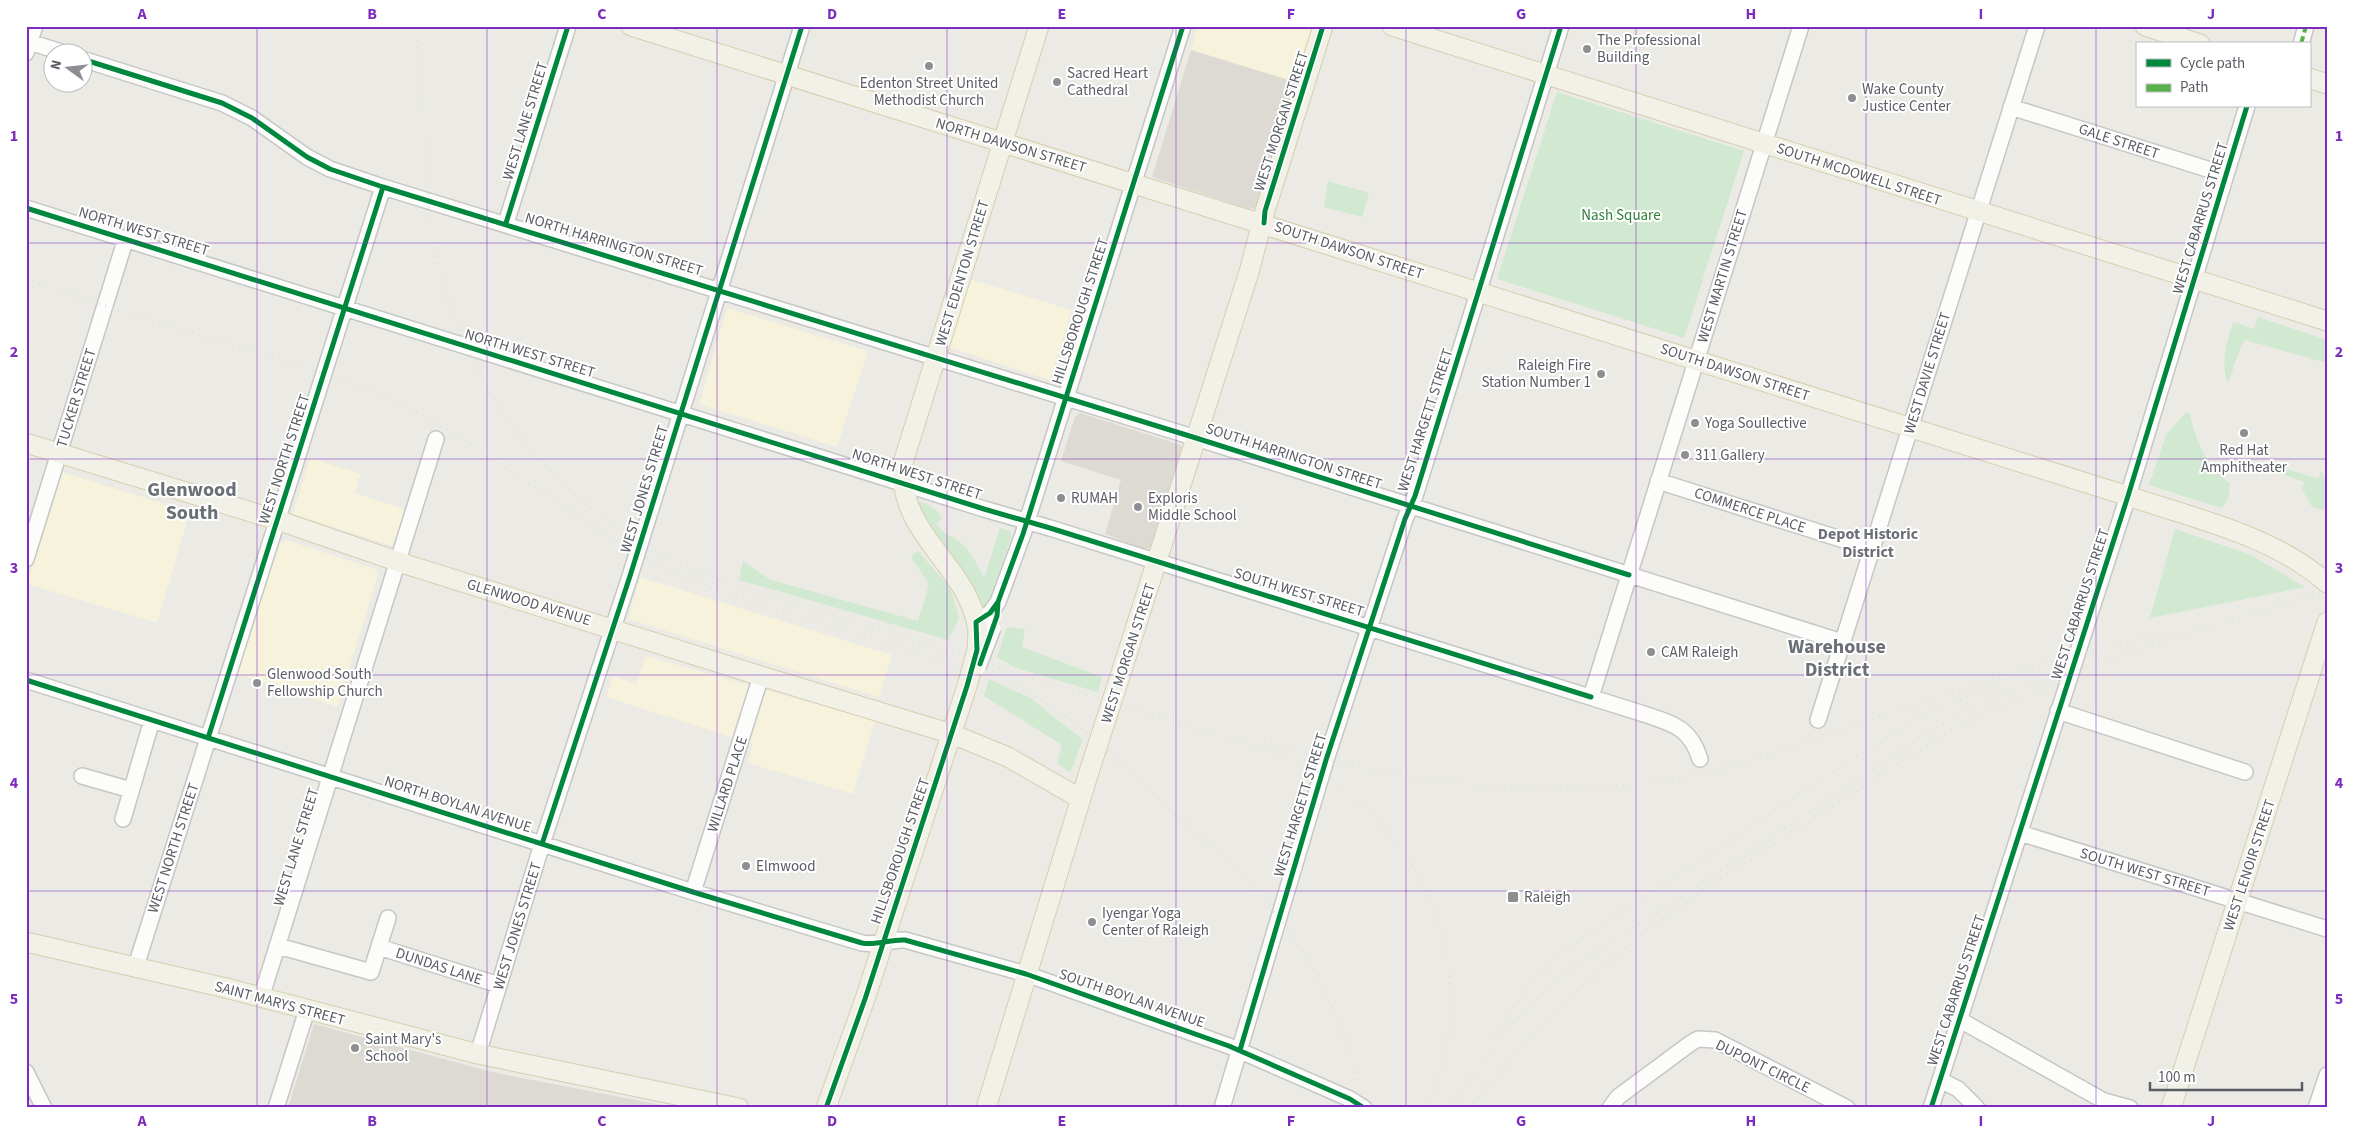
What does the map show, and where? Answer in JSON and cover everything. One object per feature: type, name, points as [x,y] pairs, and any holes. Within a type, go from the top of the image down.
[{"type":"main road","name":"NORTH DAWSON STREET","points":[[631,26],[1133,183]]},
{"type":"main road","name":"WEST EDENTON STREET","points":[[985,625],[962,585],[917,525],[907,501],[902,466],[1039,26]]},
{"type":"main road","name":"WEST MORGAN STREET","points":[[986,1108],[1089,772],[1264,223],[1265,211],[1324,26]]},
{"type":"main road","name":"SOUTH MCDOWELL STREET","points":[[1392,26],[2327,321]]},
{"type":"main road","points":[[2145,26],[2194,42]]},
{"type":"main road","points":[[2310,78],[2327,84]]},
{"type":"main road","name":"SOUTH DAWSON STREET","points":[[1133,183],[2128,496],[2279,549],[2304,563],[2327,583]]},
{"type":"main road","name":"GLENWOOD AVENUE","points":[[26,444],[277,520],[398,561],[761,676],[952,734],[1008,757],[1081,799]]},
{"type":"main road","name":"WEST LENOIR STREET","points":[[2171,1108],[2327,622]]},
{"type":"main road","name":"HILLSBOROUGH STREET","points":[[826,1108],[952,734],[985,625]]},
{"type":"main road","name":"SAINT MARYS STREET","points":[[26,942],[136,966],[478,1054],[739,1108]]},
{"type":"street","points":[[34,26],[27,45],[42,48]]},
{"type":"street","name":"WEST LANE STREET","points":[[506,223],[568,26]]},
{"type":"street","name":"WEST JONES STREET","points":[[478,1054],[542,844],[613,629],[802,26]]},
{"type":"street","name":"HILLSBOROUGH STREET","points":[[985,625],[997,616],[998,602],[1027,521],[1183,26]]},
{"type":"street","name":"WEST HARGETT STREET","points":[[1222,1108],[1306,824],[1411,506],[1561,26]]},
{"type":"street","name":"WEST MARTIN STREET","points":[[1591,697],[1801,26]]},
{"type":"street","name":"WEST DAVIE STREET","points":[[1818,720],[2037,26]]},
{"type":"street","points":[[2302,42],[2306,26]]},
{"type":"street","name":"NORTH HARRINGTON STREET","points":[[92,62],[222,103],[252,118],[307,157],[330,168],[383,187],[506,223],[1065,398]]},
{"type":"street","name":"GALE STREET","points":[[2011,107],[2226,175]]},
{"type":"street","name":"WEST CABARRUS STREET","points":[[1931,1108],[2128,496],[2247,108]]},
{"type":"street","name":"WEST NORTH STREET","points":[[136,966],[383,187]]},
{"type":"street","name":"NORTH WEST STREET","points":[[26,208],[1027,521]]},
{"type":"street","name":"TUCKER STREET","points":[[26,559],[126,238]]},
{"type":"street","name":"SOUTH HARRINGTON STREET","points":[[1065,398],[1842,642]]},
{"type":"street","name":"WEST LANE STREET","points":[[261,998],[436,439]]},
{"type":"street","name":"COMMERCE PLACE","points":[[1658,481],[1872,549]]},
{"type":"street","name":"SOUTH WEST STREET","points":[[1027,521],[1591,697],[1680,728],[1694,742],[1700,759]]},
{"type":"street","name":"WILLARD PLACE","points":[[693,892],[761,676]]},
{"type":"street","name":"NORTH BOYLAN AVENUE","points":[[26,680],[693,892],[862,943],[875,944],[883,942]]},
{"type":"street","points":[[2058,711],[2245,772]]},
{"type":"street","points":[[123,819],[152,720]]},
{"type":"street","points":[[82,776],[132,790]]},
{"type":"street","name":"SOUTH WEST STREET","points":[[2020,833],[2327,929]]},
{"type":"street","name":"DUNDAS LANE","points":[[278,946],[372,972],[388,918]]},
{"type":"street","name":"SOUTH BOYLAN AVENUE","points":[[883,942],[905,940],[1026,974],[1240,1050],[1350,1099],[1364,1108]]},
{"type":"street","name":"DUNDAS LANE","points":[[379,947],[499,985]]},
{"type":"street","points":[[276,1108],[307,1010]]},
{"type":"street","points":[[1960,1020],[2103,1105],[2130,1108]]},
{"type":"street","name":"DUPONT CIRCLE","points":[[1610,1108],[1618,1097],[1691,1043],[1704,1039],[1715,1040],[1847,1108]]},
{"type":"street","points":[[26,1072],[44,1108]]},
{"type":"street","points":[[2316,1108],[2327,1075]]},
{"type":"street","points":[[1940,1080],[1958,1089],[1976,1108]]},
{"type":"shaded area","points":[[1198,26],[1315,26],[1298,83],[1191,50]]},
{"type":"shaded area","points":[[1191,50],[1298,83],[1258,208],[1249,209],[1152,177]]},
{"type":"shaded area","points":[[970,279],[1072,310],[1050,380],[948,347]]},
{"type":"shaded area","points":[[727,308],[868,351],[837,447],[699,404]]},
{"type":"shaded area","name":"Exploris Middle School","points":[[1080,413],[1181,445],[1182,449],[1150,548],[1142,548],[1105,534],[1121,480],[1061,461],[1075,417]]},
{"type":"shaded area","points":[[310,458],[361,474],[355,493],[405,509],[393,546],[293,514]]},
{"type":"shaded area","points":[[62,472],[190,512],[157,623],[27,584]]},
{"type":"shaded area","points":[[286,540],[375,569],[379,572],[337,707],[237,674],[280,543]]},
{"type":"shaded area","points":[[640,577],[892,655],[879,697],[628,619]]},
{"type":"shaded area","points":[[646,656],[875,721],[853,794],[748,763],[753,744],[606,697],[613,676],[636,684]]},
{"type":"shaded area","name":"Saint Mary's School","points":[[314,1024],[492,1072],[676,1108],[288,1108]]},
{"type":"green space","name":"Nash Square","points":[[1557,92],[1744,151],[1684,338],[1497,279]]},
{"type":"green space","points":[[1328,181],[1369,193],[1362,217],[1324,207]]},
{"type":"green space","points":[[2258,317],[2327,340],[2327,363],[2245,340],[2228,383],[2224,360],[2233,322],[2254,329]]},
{"type":"green space","points":[[2185,413],[2190,413],[2195,433],[2203,452],[2215,470],[2230,484],[2228,500],[2221,508],[2149,485],[2166,435]]},
{"type":"green space","points":[[2283,460],[2288,463],[2287,469],[2319,479],[2321,470],[2327,485],[2327,511],[2312,507],[2302,489],[2304,482],[2279,473]]},
{"type":"green space","points":[[920,502],[930,506],[939,513],[942,519],[936,523],[942,531],[956,539],[968,550],[984,578],[1000,528],[1010,531],[1011,538],[987,606],[978,606],[913,508]]},
{"type":"green space","points":[[2175,529],[2249,554],[2305,587],[2150,618]]},
{"type":"green space","points":[[918,551],[950,588],[959,618],[948,640],[739,580],[743,561],[771,580],[918,621],[929,584],[911,557]]},
{"type":"green space","points":[[1007,627],[1025,629],[1022,647],[1102,677],[1098,692],[1016,668],[997,657]]},
{"type":"green space","points":[[989,679],[1030,698],[1083,740],[1070,773],[1057,763],[1062,745],[984,696]]},
{"type":"railway","points":[[415,26],[430,221],[440,271],[451,309],[467,347],[486,384],[508,419],[532,451],[560,481],[589,506],[636,539],[670,558],[723,582],[1276,753],[1316,769],[1332,779],[1360,803],[1390,834],[1414,868],[1432,905],[1444,944],[1450,985],[1449,1026],[1441,1067],[1427,1108]]},
{"type":"railway","points":[[26,278],[57,290],[373,391],[425,417],[500,464],[573,514],[649,559],[689,579],[739,598],[997,679],[1030,694],[1050,706],[1104,748],[1229,863],[1271,908],[1304,953],[1330,1002],[1351,1054],[1365,1108]]},
{"type":"railway","points":[[1451,1108],[1511,1024],[1556,979],[1959,713],[2009,691],[2327,590]]},
{"type":"railway","points":[[1264,742],[1368,769],[1475,785],[1583,788],[1637,784],[1714,771],[1786,749],[2025,669],[2168,633]]},
{"type":"railway","points":[[1468,1108],[1553,1013],[1643,933],[1703,890],[1940,737],[1988,711],[2062,682]]},
{"type":"railway","points":[[1494,1036],[1522,993],[1567,948],[1897,730],[1937,708],[2002,684]]},
{"type":"marked path","points":[[2302,42],[2306,26]]},
{"type":"cycle path","points":[[506,223],[568,26]]},
{"type":"cycle path","points":[[542,844],[630,576],[802,26]]},
{"type":"cycle path","points":[[826,1108],[865,999],[967,686],[977,650],[976,622],[990,613],[998,602],[1023,534],[1183,26]]},
{"type":"cycle path","points":[[1264,223],[1265,211],[1323,26]]},
{"type":"cycle path","points":[[1240,1050],[1326,760],[1405,519],[1415,496],[1561,26]]},
{"type":"cycle path","points":[[92,62],[222,103],[252,118],[307,157],[330,169],[383,187],[1196,438],[1629,575]]},
{"type":"cycle path","points":[[1931,1108],[2128,496],[2246,108]]},
{"type":"cycle path","points":[[208,738],[383,187]]},
{"type":"cycle path","points":[[26,208],[984,509],[1591,697]]},
{"type":"cycle path","points":[[980,664],[997,616],[998,602]]},
{"type":"cycle path","points":[[26,680],[693,892],[862,943],[873,944],[905,940],[1026,974],[1229,1046],[1350,1099],[1364,1108]]},
{"type":"place","name":"The Professional Building","points":[[1587,49]]},
{"type":"place","name":"Edenton Street United Methodist Church","points":[[929,66]]},
{"type":"place","name":"Sacred Heart Cathedral","points":[[1057,82]]},
{"type":"place","name":"Wake County Justice Center","points":[[1852,98]]},
{"type":"place","name":"Raleigh Fire Station Number 1","points":[[1601,374]]},
{"type":"place","name":"Yoga Soullective","points":[[1695,423]]},
{"type":"place","name":"Red Hat Amphitheater","points":[[2244,433]]},
{"type":"place","name":"311 Gallery","points":[[1685,455]]},
{"type":"place","name":"RUMAH","points":[[1061,498]]},
{"type":"place","name":"Exploris Middle School","points":[[1138,507]]},
{"type":"place","name":"CAM Raleigh","points":[[1651,652]]},
{"type":"place","name":"Glenwood South Fellowship Church","points":[[257,683]]},
{"type":"place","name":"Elmwood","points":[[746,866]]},
{"type":"place","name":"Raleigh","points":[[1513,897]]},
{"type":"place","name":"Iyengar Yoga Center of Raleigh","points":[[1092,922]]},
{"type":"place","name":"Saint Mary's School","points":[[355,1048]]},
{"type":"district","name":"Glenwood South","points":[[192,500]]},
{"type":"district","name":"Depot Historic District","points":[[1868,542]]},
{"type":"district","name":"Warehouse District","points":[[1837,658]]}]
